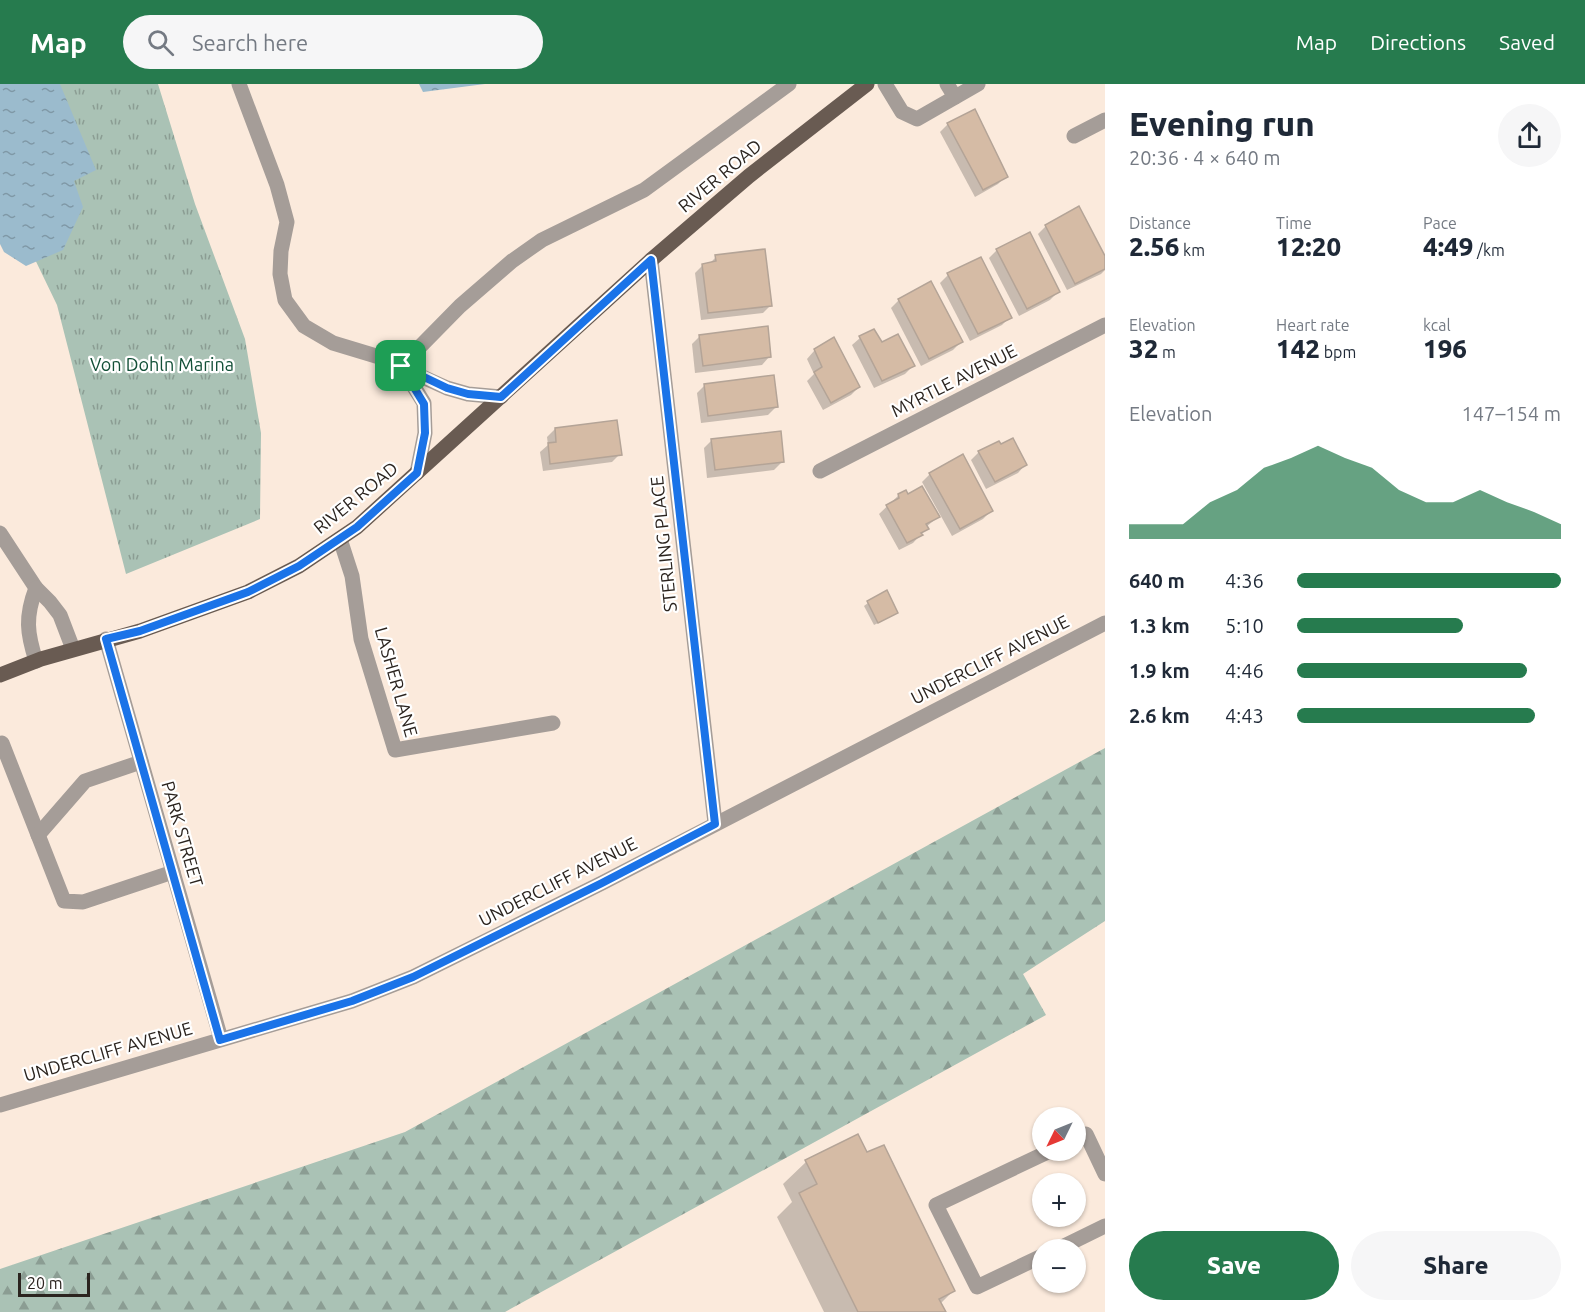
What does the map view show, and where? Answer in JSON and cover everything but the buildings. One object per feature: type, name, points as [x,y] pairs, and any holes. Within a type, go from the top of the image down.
[{"type":"main road","name":"RIVER ROAD","points":[[0,675],[73,649],[140,631],[248,592],[299,566],[340,539],[357,527],[651,260],[749,176],[867,84]]},
{"type":"street","points":[[239,84],[277,185],[287,222],[281,251],[280,274],[285,300],[304,326],[333,343],[364,351],[447,388],[468,394],[501,397]]},
{"type":"street","points":[[401,366],[459,306],[512,261],[542,240],[644,190],[789,84]]},
{"type":"street","points":[[885,84],[902,112],[917,119],[951,91],[978,84]]},
{"type":"street","points":[[1074,136],[1105,120]]},
{"type":"street","name":"STERLING PLACE","points":[[651,260],[715,824]]},
{"type":"street","name":"MYRTLE AVENUE","points":[[820,471],[1105,325]]},
{"type":"street","points":[[401,366],[424,404],[425,433],[417,473]]},
{"type":"street","points":[[0,533],[36,588],[51,602],[60,615],[73,649]]},
{"type":"street","name":"LASHER LANE","points":[[340,539],[352,576],[361,639],[395,750],[553,723]]},
{"type":"street","points":[[36,588],[29,606],[27,623],[36,661]]},
{"type":"street","name":"UNDERCLIFF AVENUE","points":[[0,1105],[352,1001],[413,977],[602,883],[1105,623]]},
{"type":"street","name":"PARK STREET","points":[[106,639],[220,1040]]},
{"type":"street","points":[[2,743],[64,901],[83,902],[173,872]]},
{"type":"street","points":[[38,835],[85,781],[141,762]]},
{"type":"street","points":[[1086,1134],[1105,1174]]},
{"type":"street","points":[[1032,1159],[936,1205],[977,1287],[1032,1261]]},
{"type":"street","points":[[1078,1239],[1105,1226]]},
{"type":"green space","name":"Von Dohln Marina","points":[[23,84],[158,84],[195,204],[245,339],[261,433],[260,519],[126,574],[57,305],[29,247]]},
{"type":"green space","points":[[1105,748],[1105,921],[1023,974],[1046,1015],[505,1312],[0,1312],[0,1269],[405,1132]]},
{"type":"water","points":[[0,84],[60,84],[96,170],[74,181],[83,207],[63,250],[26,266],[4,252],[0,244]]},
{"type":"water","points":[[419,84],[485,84],[423,92]]},
{"type":"route","points":[[651,260],[715,824],[413,977],[352,1001],[220,1040],[106,639],[140,631],[248,592],[299,566],[357,527],[417,473],[425,433],[424,404],[401,366],[447,388],[468,394],[501,397],[651,260]]}]
